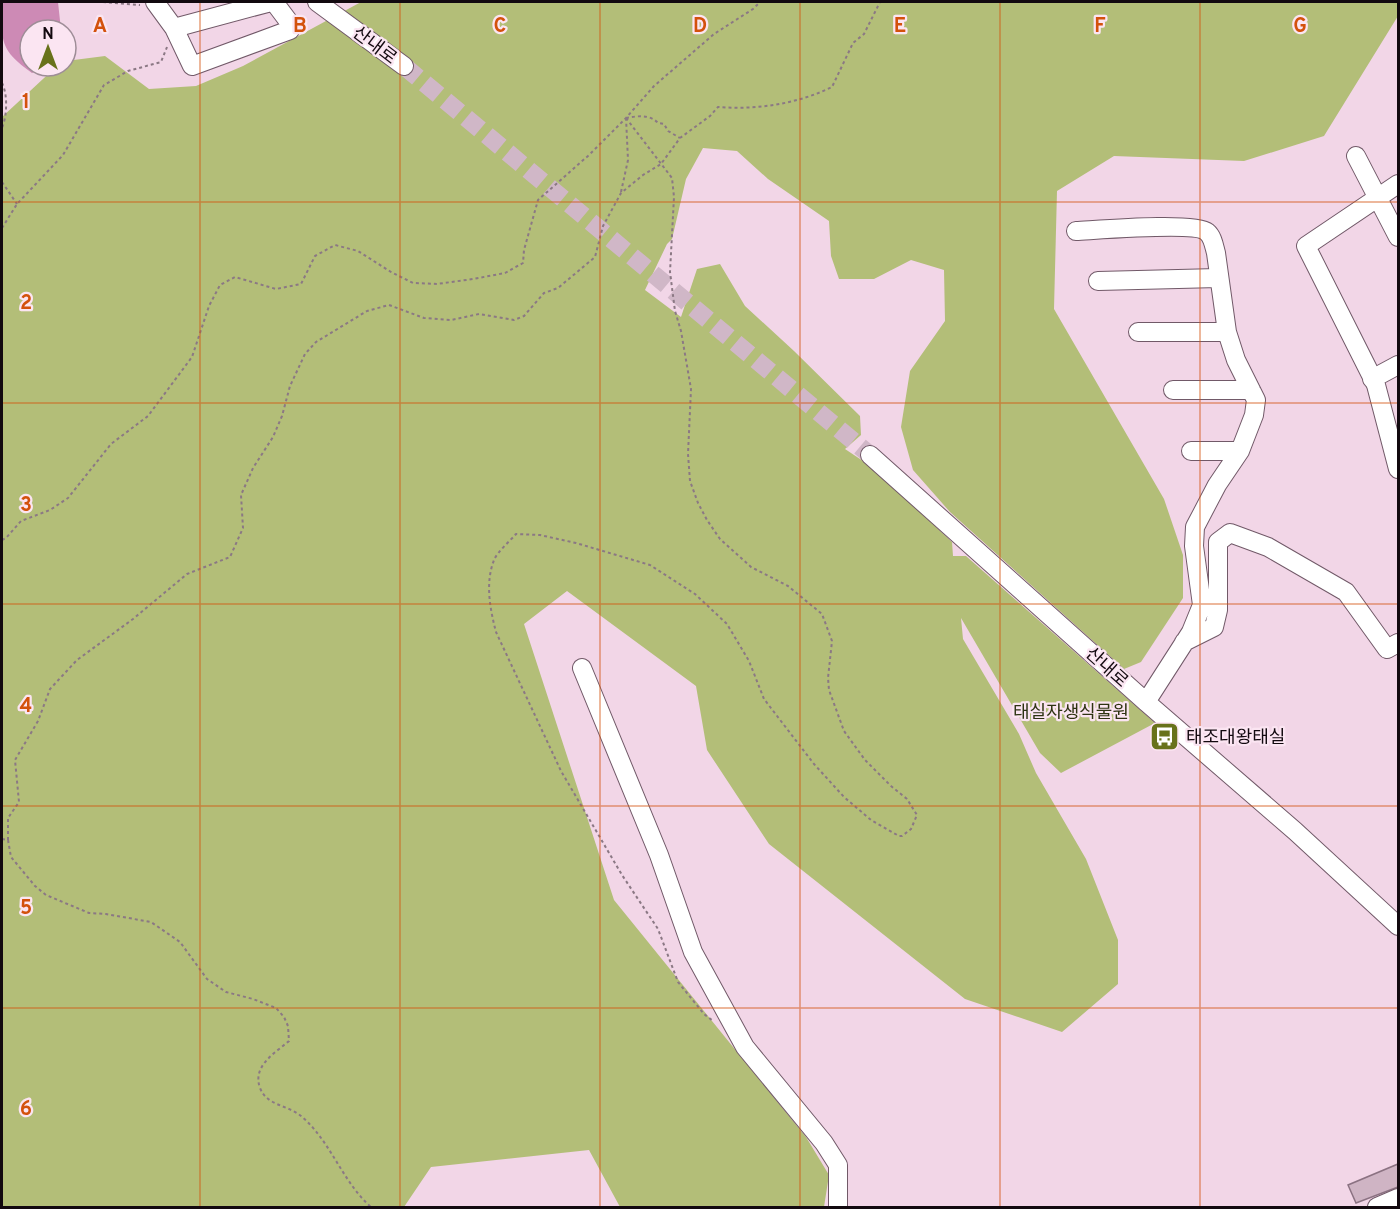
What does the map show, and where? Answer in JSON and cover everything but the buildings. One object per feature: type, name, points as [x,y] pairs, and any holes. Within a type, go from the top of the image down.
[{"type":"street","points":[[156,4],[174,28],[192,66],[290,30],[290,22],[273,2],[174,28]]},
{"type":"street","name":"산내로","points":[[317,2],[404,66]]},
{"type":"street","points":[[1356,156],[1398,237]]},
{"type":"street","points":[[1398,184],[1305,246],[1376,385],[1398,469]]},
{"type":"street","points":[[1076,231],[1179,227],[1200,228],[1208,232],[1213,242],[1227,332],[1236,360],[1256,400],[1254,415],[1240,451],[1217,485],[1195,527],[1194,546],[1202,605],[1184,642],[1146,702]]},
{"type":"street","points":[[1098,281],[1218,278]]},
{"type":"street","points":[[1138,332],[1227,332]]},
{"type":"street","points":[[1372,379],[1398,365]]},
{"type":"street","points":[[1173,390],[1251,390]]},
{"type":"street","points":[[1191,451],[1240,451]]},
{"type":"street","name":"산내로","points":[[870,456],[1146,702],[1296,831],[1398,926]]},
{"type":"street","points":[[1184,642],[1214,627],[1218,610],[1218,542],[1230,533],[1268,547],[1346,592],[1387,649],[1398,643]]},
{"type":"street","points":[[582,668],[660,855],[693,952],[745,1047],[824,1143],[838,1166],[838,1208]]},
{"type":"street","points":[[1377,1207],[1398,1198]]},
{"type":"path","points":[[102,2],[156,4]]},
{"type":"path","points":[[2,540],[21,521],[50,510],[68,498],[111,444],[148,416],[192,357],[209,306],[220,285],[235,277],[276,289],[301,284],[315,256],[335,245],[358,250],[391,272],[413,283],[437,284],[505,273],[523,263],[524,250],[538,200],[589,155],[654,86],[714,34],[760,2]]},
{"type":"path","points":[[621,193],[661,164],[680,138],[710,116],[718,107],[751,108],[798,100],[832,87],[853,43],[864,34],[880,2]]},
{"type":"path","points":[[2,228],[17,204],[63,154],[104,85],[128,71],[161,62],[174,28]]},
{"type":"path","points":[[2,83],[5,90],[2,128]]},
{"type":"path","points":[[626,118],[638,115],[654,119],[664,124],[668,131],[680,138]]},
{"type":"path","points":[[626,118],[672,178],[674,197],[670,272],[675,311],[683,339],[691,389],[688,454],[690,481],[694,492],[707,520],[720,539],[751,567],[788,586],[822,615],[832,641],[829,690],[844,731],[865,760],[907,799],[917,815],[911,829],[899,836],[871,820],[844,797],[814,764],[764,699],[749,661],[728,624],[694,594],[650,565],[576,543],[540,535],[516,534],[494,559],[489,584],[490,611],[496,632],[561,771],[622,875],[658,929],[678,982],[704,1014],[721,1027]]},
{"type":"path","points":[[372,1208],[350,1183],[327,1147],[300,1115],[266,1099],[259,1086],[260,1068],[289,1041],[288,1026],[276,1008],[226,992],[216,986],[207,979],[180,942],[151,922],[88,913],[46,895],[35,886],[11,857],[8,818],[19,802],[15,760],[38,721],[50,689],[77,660],[133,619],[187,574],[230,557],[243,528],[241,495],[253,468],[273,437],[282,416],[290,386],[305,354],[316,342],[368,311],[389,305],[424,318],[451,320],[479,314],[514,320],[524,316],[544,293],[558,288],[595,256],[603,226],[621,193],[628,160],[626,118]]},
{"type":"path","points":[[2,182],[17,204]]},
{"type":"path","points":[[2,839],[8,840]]},
{"type":"green space","name":"태실자생식물원","points":[[361,2],[1398,2],[1398,16],[1324,136],[1244,161],[1114,156],[1057,191],[1054,309],[1164,499],[1183,555],[1183,598],[1141,662],[1124,669],[950,512],[913,470],[901,427],[910,371],[945,321],[944,270],[911,260],[874,279],[839,279],[831,256],[829,221],[768,179],[737,151],[703,148],[686,179],[672,239],[667,244],[645,290],[681,317],[697,269],[720,264],[745,306],[860,416],[861,435],[845,449],[872,467],[952,542],[953,556],[966,556],[1155,723],[1061,773],[1040,753],[961,618],[963,639],[1019,734],[1036,773],[1086,859],[1118,940],[1118,984],[1062,1032],[965,999],[769,844],[707,750],[696,686],[567,591],[524,624],[614,900],[806,1137],[829,1175],[824,1207],[620,1207],[589,1150],[431,1167],[404,1207],[2,1208],[2,117],[44,78],[78,78],[78,59],[105,56],[149,89],[196,86],[243,66]]},
{"type":"shaded area","points":[[2,2],[58,2],[60,18],[18,18],[18,62],[8,51],[2,27]]},
{"type":"tunnel","points":[[404,66],[870,455]]},
{"type":"place","name":"태조대왕태실","points":[[1165,737]]}]
